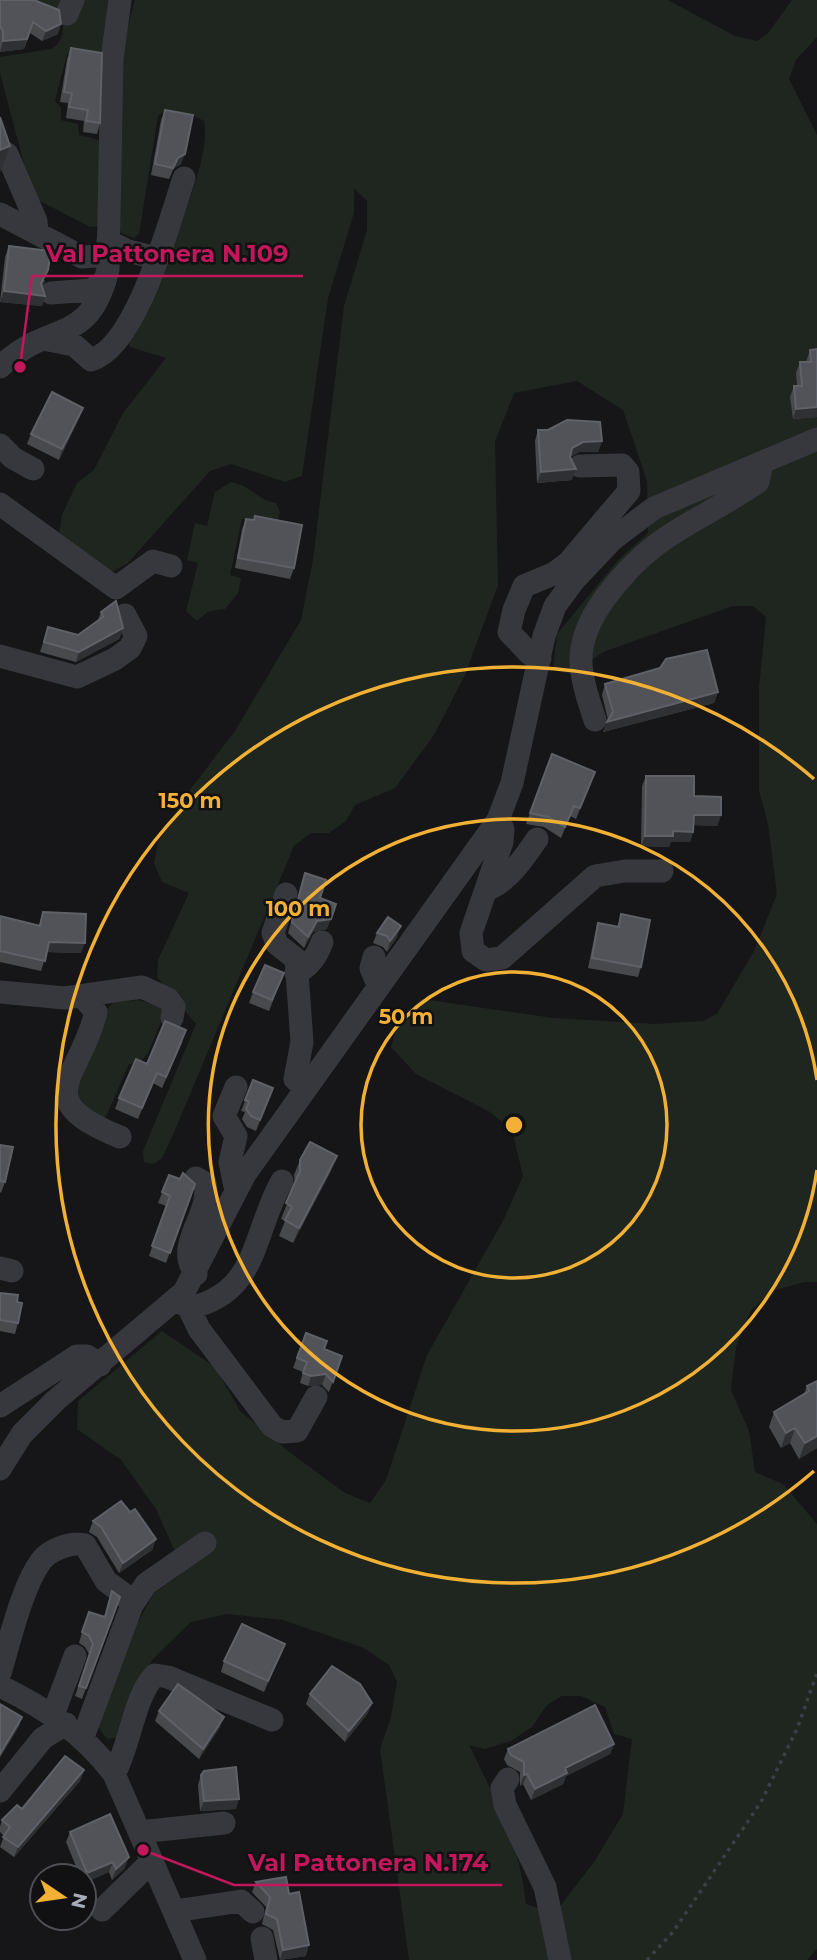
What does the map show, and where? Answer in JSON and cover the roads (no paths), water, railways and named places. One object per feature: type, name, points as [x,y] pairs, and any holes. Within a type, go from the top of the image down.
[{"type":"street","points":[[0,367],[16,351],[40,338],[76,326],[89,317],[98,302],[105,281],[112,59],[120,0]]},
{"type":"street","points":[[7,154],[36,221],[37,233]]},
{"type":"street","points":[[40,338],[75,345],[84,357],[91,360],[98,358],[135,316],[184,178]]},
{"type":"street","points":[[0,214],[82,257],[108,248],[156,258]]},
{"type":"street","points":[[51,293],[92,289],[105,281]]},
{"type":"street","points":[[0,1469],[22,1434],[56,1400],[183,1303],[236,1191],[306,1088],[498,820],[512,783],[544,636],[555,606],[575,579],[613,539],[654,508],[817,439]]},
{"type":"street","points":[[0,445],[13,458],[33,468]]},
{"type":"street","points":[[595,720],[585,686],[582,648],[600,605],[633,562],[649,547],[758,482],[762,463]]},
{"type":"street","points":[[540,658],[530,654],[509,632],[524,586],[553,574],[568,563],[629,491],[628,472],[622,465],[580,466]]},
{"type":"street","points":[[0,504],[116,588],[153,561],[171,566]]},
{"type":"street","points":[[0,656],[78,677],[96,670],[130,648],[136,636],[125,615]]},
{"type":"street","points":[[498,820],[504,836],[470,943],[478,957],[492,962],[510,951],[595,876],[625,871],[662,871]]},
{"type":"street","points":[[485,890],[494,887],[516,868],[537,839]]},
{"type":"street","points":[[286,894],[273,933],[277,944],[296,959],[302,1042],[295,1079],[306,1088]]},
{"type":"street","points":[[296,973],[304,970],[318,954],[322,942]]},
{"type":"street","points":[[374,957],[371,968],[379,987]]},
{"type":"street","points":[[0,992],[49,998],[142,987],[168,999],[174,1007],[172,1018]]},
{"type":"street","points":[[82,996],[96,1012],[69,1078],[65,1092],[67,1104],[86,1122],[120,1137]]},
{"type":"street","points":[[236,1087],[223,1116],[236,1136],[230,1172],[236,1191]]},
{"type":"street","points":[[196,1178],[205,1183],[207,1201],[188,1251],[188,1264],[196,1274]]},
{"type":"street","points":[[183,1303],[221,1298],[236,1285],[259,1239],[265,1213],[282,1181]]},
{"type":"street","points":[[183,1303],[199,1329],[272,1426],[282,1432],[297,1431],[316,1397]]},
{"type":"street","points":[[0,1406],[77,1356],[86,1356],[100,1365]]},
{"type":"street","points":[[0,1673],[37,1567],[50,1552],[79,1544],[85,1545],[106,1581],[125,1595],[132,1605]]},
{"type":"street","points":[[0,1791],[43,1738],[67,1725],[146,1584],[205,1544]]},
{"type":"street","points":[[67,1725],[75,1656]]},
{"type":"street","points":[[114,1774],[122,1759],[146,1688],[155,1675],[168,1677],[272,1720]]},
{"type":"street","points":[[0,1685],[67,1725],[114,1774],[195,1960]]},
{"type":"street","points":[[508,1779],[502,1788],[505,1805],[545,1887],[560,1960]]},
{"type":"street","points":[[140,1832],[224,1823]]},
{"type":"street","points":[[102,1910],[152,1861]]},
{"type":"street","points":[[175,1911],[241,1901],[253,1912]]},
{"type":"place","name":"Val Pattonera N.109","points":[[20,367]]},
{"type":"place","name":"Val Pattonera N.174","points":[[143,1850]]}]
